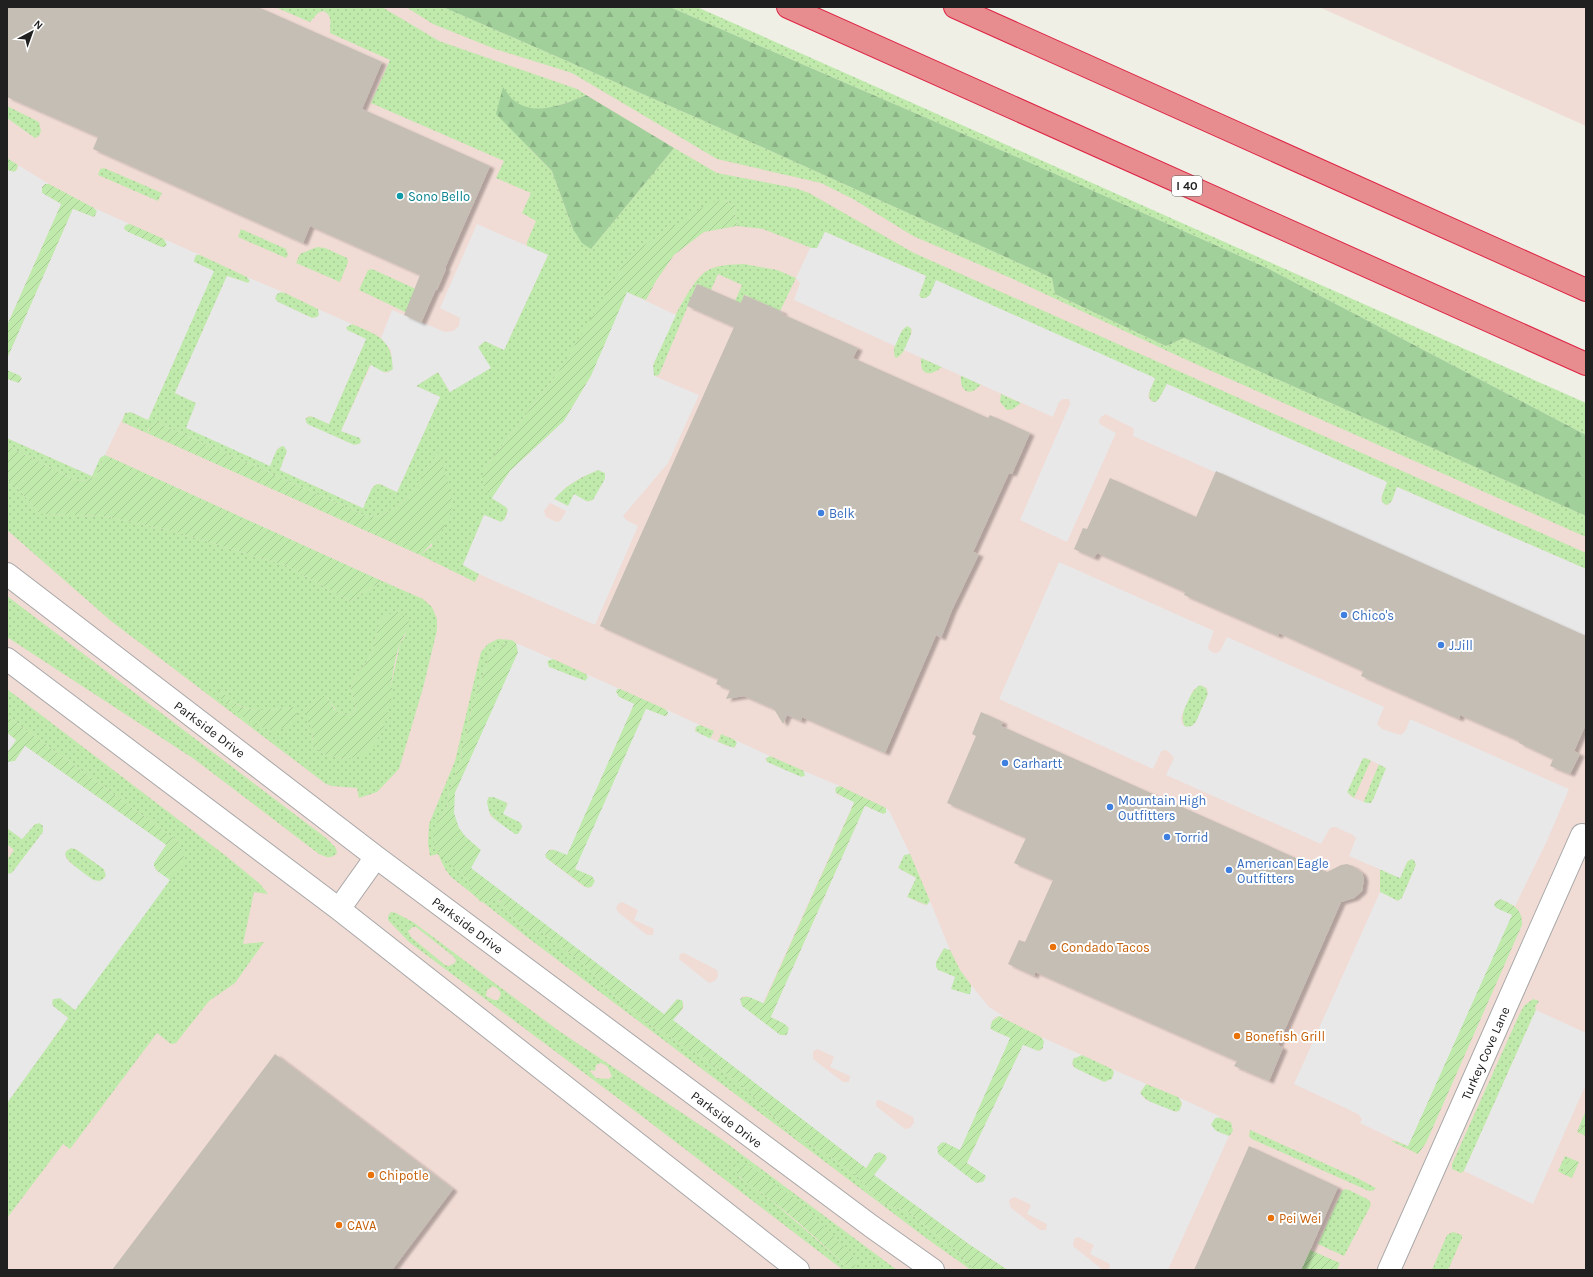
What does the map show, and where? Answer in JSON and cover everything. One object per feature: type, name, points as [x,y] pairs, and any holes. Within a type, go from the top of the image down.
[{"type":"highway","name":"I 40","points":[[788,7],[1586,364]]},
{"type":"highway","points":[[955,7],[1586,290]]},
{"type":"street","name":"Parkside Drive","points":[[7,574],[376,857],[871,1226],[933,1270]]},
{"type":"street","points":[[7,659],[339,908],[798,1270]]},
{"type":"street","name":"Turkey Cove Lane","points":[[1389,1270],[1582,836]]},
{"type":"street","points":[[339,908],[376,857]]},
{"type":"shaded area","points":[[7,7],[443,7],[702,120],[1184,338],[1586,516],[1586,1270],[7,1270]]},
{"type":"shaded area","points":[[1319,7],[1586,7],[1586,126]]},
{"type":"shaded area","points":[[18,165],[49,184],[45,184],[42,187],[42,193],[61,204],[7,325],[7,170],[14,172],[18,169]]},
{"type":"shaded area","points":[[94,208],[130,224],[125,225],[124,229],[126,231],[161,247],[167,245],[164,239],[200,255],[196,255],[194,262],[214,271],[148,420],[131,412],[125,413],[105,455],[100,458],[92,476],[7,438],[7,379],[19,383],[22,378],[19,375],[7,370],[7,359],[73,209],[93,217],[97,211]]},
{"type":"shaded area","points":[[477,224],[548,255],[504,350],[485,341],[478,347],[491,368],[450,392],[438,372],[416,386],[440,397],[397,492],[380,484],[376,484],[372,488],[363,508],[280,470],[287,451],[284,446],[277,449],[270,466],[186,428],[196,403],[175,393],[227,276],[248,283],[250,281],[247,277],[285,293],[280,292],[276,295],[275,299],[278,302],[312,318],[319,315],[318,309],[352,324],[346,327],[347,330],[366,339],[329,424],[311,416],[308,416],[305,419],[307,424],[354,445],[359,444],[361,442],[360,438],[341,431],[371,365],[385,373],[393,369],[391,350],[381,338],[392,310],[445,332],[453,331],[459,326],[460,318],[440,308]]},
{"type":"shaded area","points":[[825,232],[926,276],[919,295],[921,298],[926,298],[930,295],[936,280],[1155,378],[1148,395],[1152,402],[1156,402],[1159,399],[1167,384],[1387,482],[1381,498],[1385,505],[1388,505],[1392,501],[1397,487],[1586,569],[1586,636],[1133,436],[1133,428],[1105,414],[1100,418],[1099,422],[1101,425],[1116,433],[1067,542],[1020,520],[1070,404],[1069,399],[1063,399],[1059,402],[1053,417],[904,350],[912,332],[912,329],[907,326],[902,330],[895,346],[794,300],[800,283],[796,278],[810,248],[817,248]]},
{"type":"shaded area","points":[[627,292],[676,315],[653,365],[654,376],[699,395],[668,463],[623,516],[626,520],[638,526],[595,625],[479,574],[463,565],[484,515],[501,522],[505,519],[508,510],[492,498],[510,471],[564,421],[591,376]],"holes":[[[598,470],[605,473],[605,479],[593,500],[588,502],[574,494],[568,506],[554,499],[566,487],[582,477]],[[550,503],[566,511],[561,520],[558,522],[546,517],[544,511]]]},
{"type":"shaded area","points":[[1059,562],[1214,631],[1208,647],[1209,650],[1214,653],[1220,651],[1227,637],[1384,707],[1377,724],[1382,729],[1401,735],[1406,730],[1410,719],[1569,789],[1547,841],[1515,906],[1501,899],[1495,902],[1494,905],[1496,908],[1512,915],[1408,1146],[1360,1123],[1362,1119],[1358,1114],[1294,1084],[1380,892],[1398,901],[1402,898],[1416,865],[1414,860],[1411,859],[1407,862],[1400,878],[1349,856],[1356,838],[1353,835],[1335,827],[1330,828],[1321,844],[1166,775],[1174,758],[1168,751],[1164,750],[1161,752],[1153,769],[999,699]],"holes":[[[1200,685],[1207,688],[1208,694],[1196,722],[1192,726],[1186,727],[1183,725],[1181,720],[1182,714],[1193,690]],[[1363,758],[1386,768],[1371,803],[1351,797],[1347,792]]]},
{"type":"shaded area","points":[[516,643],[553,659],[547,661],[549,667],[585,681],[588,677],[586,674],[620,689],[617,689],[616,692],[619,697],[634,704],[567,855],[552,849],[545,855],[546,858],[584,887],[591,888],[595,881],[592,876],[575,869],[646,709],[667,716],[668,712],[665,709],[700,725],[695,727],[696,732],[727,746],[735,748],[737,743],[735,740],[770,756],[765,759],[767,762],[801,777],[805,776],[804,771],[840,786],[836,787],[835,789],[836,794],[854,802],[763,1003],[747,996],[743,996],[740,999],[742,1006],[780,1035],[787,1035],[789,1028],[785,1024],[771,1017],[865,806],[883,814],[886,813],[886,808],[890,812],[910,854],[904,855],[898,868],[916,878],[907,897],[924,905],[927,905],[930,901],[950,950],[944,948],[936,962],[936,967],[938,970],[955,977],[951,989],[970,994],[971,985],[989,1007],[1003,1016],[995,1017],[990,1028],[1010,1038],[960,1150],[944,1142],[937,1147],[938,1154],[976,1183],[983,1182],[986,1177],[967,1163],[1023,1045],[1040,1051],[1043,1048],[1044,1041],[1041,1037],[1082,1055],[1073,1059],[1072,1065],[1075,1068],[1104,1082],[1112,1079],[1114,1072],[1112,1069],[1149,1085],[1146,1084],[1140,1093],[1146,1100],[1176,1112],[1179,1111],[1182,1105],[1182,1102],[1178,1097],[1221,1117],[1215,1118],[1211,1125],[1216,1131],[1229,1136],[1168,1270],[1109,1270],[1110,1264],[1090,1254],[1094,1245],[1078,1237],[1074,1239],[1073,1246],[1103,1270],[1008,1270],[969,1244],[874,1175],[886,1160],[887,1157],[884,1154],[879,1152],[875,1154],[866,1168],[673,1020],[683,1009],[684,1006],[682,1000],[677,999],[664,1014],[471,868],[481,850],[465,836],[459,828],[454,813],[455,793],[518,652]],"holes":[[[488,797],[493,797],[508,803],[503,814],[521,823],[522,828],[518,834],[515,834],[490,816],[487,802]],[[622,902],[638,910],[634,920],[654,929],[653,935],[647,935],[616,909],[618,904]],[[684,953],[717,970],[718,976],[715,981],[709,983],[679,958],[680,954]],[[818,1049],[834,1057],[830,1067],[850,1076],[849,1082],[843,1082],[813,1059],[813,1051]],[[880,1100],[913,1117],[914,1123],[910,1128],[905,1129],[876,1106],[876,1101]],[[1015,1197],[1031,1205],[1027,1214],[1047,1224],[1046,1230],[1040,1230],[1011,1208],[1009,1201]]]},
{"type":"shaded area","points":[[7,733],[16,740],[7,753]]},
{"type":"shaded area","points":[[25,746],[166,845],[154,863],[154,866],[156,870],[170,880],[75,1010],[60,998],[53,999],[53,1006],[68,1018],[7,1103],[7,874],[12,873],[43,832],[43,826],[40,823],[35,824],[22,839],[7,828],[7,762],[15,761]],"holes":[[[71,848],[76,849],[104,869],[106,876],[100,881],[93,880],[69,862],[66,858],[66,851]]]},
{"type":"shaded area","points":[[1536,1010],[1586,1033],[1586,1084],[1533,1204],[1464,1171]]},
{"type":"green space","points":[[275,7],[382,7],[439,41],[577,89],[586,95],[557,106],[534,110],[522,107],[514,101],[529,148],[552,171],[573,229],[591,249],[674,148],[717,173],[795,188],[809,193],[914,253],[1586,553],[1586,569],[1397,487],[1392,501],[1387,505],[1382,501],[1382,498],[1387,482],[1167,384],[1159,399],[1156,402],[1152,401],[1149,396],[1155,379],[937,281],[930,295],[926,298],[921,298],[919,295],[926,276],[825,232],[817,249],[814,249],[763,229],[737,226],[734,206],[724,200],[558,373],[484,469],[492,498],[508,510],[505,519],[501,522],[484,515],[463,565],[479,574],[475,582],[420,555],[432,546],[438,453],[418,484],[401,503],[380,515],[368,517],[156,422],[148,429],[149,434],[122,422],[125,413],[131,412],[148,420],[213,271],[194,262],[196,255],[200,255],[247,277],[250,281],[248,283],[227,276],[175,393],[197,403],[270,465],[278,448],[284,446],[287,451],[280,470],[363,508],[371,490],[376,485],[379,484],[397,492],[440,397],[416,386],[438,372],[450,392],[480,345],[485,341],[504,350],[548,255],[527,246],[527,242],[536,221],[522,213],[531,193],[496,178],[504,161],[371,103],[390,60],[330,33],[330,17],[323,11],[318,13],[310,22]]},
{"type":"green space","points":[[406,7],[443,7],[702,120],[1052,278],[1055,294],[1166,346],[1184,338],[1586,516],[1586,537],[1189,361],[1013,279],[913,236],[853,199],[821,183],[717,159],[572,73],[495,49],[433,24]]},
{"type":"green space","points":[[443,7],[670,7],[1024,160],[1267,268],[1586,435],[1586,516],[1184,338],[1166,346],[1055,294],[1052,278],[702,120]]},
{"type":"green space","points":[[670,7],[697,7],[1586,403],[1586,435],[1267,268],[1024,160]]},
{"type":"green space","points":[[503,87],[513,100],[523,106],[541,109],[560,105],[586,95],[674,148],[591,249],[582,243],[573,229],[552,171],[496,114]]},
{"type":"green space","points":[[7,106],[39,122],[41,131],[39,136],[35,138],[7,118]]},
{"type":"green space","points":[[7,158],[18,165],[16,171],[14,172],[7,170]]},
{"type":"green space","points":[[104,168],[162,193],[158,201],[98,175],[100,169]]},
{"type":"green space","points":[[45,184],[49,184],[97,211],[93,217],[73,209],[7,359],[7,325],[61,204],[42,193],[42,187]]},
{"type":"green space","points":[[724,200],[734,206],[737,226],[704,232],[674,255],[656,281],[646,300],[628,293],[591,376],[564,421],[510,471],[492,498],[484,485],[482,477],[484,469],[558,373],[629,255],[711,202]]},
{"type":"green space","points":[[127,224],[164,239],[167,245],[164,248],[161,247],[128,232],[124,229]]},
{"type":"green space","points":[[241,229],[286,249],[288,255],[286,258],[238,237]]},
{"type":"green space","points":[[317,247],[325,248],[347,258],[348,262],[340,282],[296,263],[300,254]]},
{"type":"green space","points":[[744,264],[777,270],[796,278],[780,311],[745,295],[741,303],[735,301],[742,285],[718,274],[711,290],[697,284],[659,375],[654,376],[653,367],[662,343],[683,301],[698,278],[710,269],[724,265]]},
{"type":"green space","points":[[372,269],[418,290],[422,320],[359,290],[368,270]]},
{"type":"green space","points":[[280,292],[318,309],[319,315],[312,318],[278,302],[275,299],[276,295]]},
{"type":"green space","points":[[352,324],[369,331],[382,339],[390,350],[393,369],[384,372],[370,365],[341,431],[361,438],[361,442],[359,444],[354,445],[307,424],[305,419],[311,416],[329,424],[366,339],[347,330],[346,327]]},
{"type":"green space","points":[[907,326],[911,328],[911,335],[905,349],[896,358],[894,351],[896,342],[901,332]]},
{"type":"green space","points":[[921,358],[942,367],[933,372],[926,373],[922,368]]},
{"type":"green space","points":[[7,370],[19,375],[22,378],[19,383],[7,379]]},
{"type":"green space","points":[[961,375],[981,385],[973,391],[969,392],[964,390],[961,384]]},
{"type":"green space","points":[[1001,394],[1021,403],[1013,409],[1007,410],[1000,402]]},
{"type":"green space","points":[[156,422],[368,517],[380,515],[401,503],[418,484],[438,452],[451,495],[452,508],[450,515],[442,531],[420,555],[149,434],[149,425]]},
{"type":"green space","points":[[7,438],[92,476],[100,457],[105,455],[96,476],[88,480],[77,481],[7,446]]},
{"type":"green space","points":[[7,446],[77,481],[88,480],[96,476],[105,455],[382,581],[350,601],[287,566],[173,531],[104,516],[40,514],[21,492],[7,479]]},
{"type":"green space","points":[[598,470],[605,473],[605,479],[593,500],[568,506],[554,499],[574,482]]},
{"type":"green space","points":[[7,479],[21,492],[40,514],[104,516],[173,531],[287,566],[350,601],[382,581],[423,599],[432,607],[437,619],[437,630],[423,688],[399,769],[377,792],[359,798],[357,788],[332,786],[326,784],[111,621],[7,530]],"holes":[[[380,621],[406,634],[400,644],[391,686],[345,759],[323,754],[313,745],[312,729],[327,697],[337,712],[345,715],[351,714],[356,709],[351,688],[355,676],[364,666],[372,653]],[[219,689],[233,702],[240,706],[255,710],[293,707],[252,724]]]},
{"type":"green space","points":[[7,596],[326,838],[336,848],[337,853],[333,857],[326,857],[319,854],[194,759],[7,637]]},
{"type":"green space","points":[[395,612],[401,612],[409,620],[407,630],[395,659],[391,686],[393,691],[385,724],[374,746],[361,756],[345,759],[323,754],[313,745],[312,729],[308,722],[307,711],[320,695],[328,698],[334,709],[339,713],[345,715],[351,714],[356,709],[351,688],[355,676],[364,666],[372,653],[380,621],[385,616]]},
{"type":"green space","points":[[498,639],[512,640],[491,653],[473,702],[465,741],[462,745],[461,760],[449,792],[447,809],[437,823],[455,869],[461,872],[469,882],[502,903],[516,920],[527,929],[543,933],[582,962],[620,1000],[649,1024],[711,1062],[744,1087],[788,1131],[832,1158],[857,1176],[874,1197],[883,1204],[907,1211],[957,1251],[974,1270],[971,1270],[926,1238],[527,937],[451,877],[445,869],[438,854],[430,856],[428,843],[429,824],[455,761],[481,652],[488,644]]},
{"type":"green space","points":[[512,640],[516,643],[519,652],[455,793],[465,836],[481,850],[481,853],[664,1014],[677,999],[682,1000],[683,1006],[681,1011],[674,1020],[866,1168],[875,1154],[879,1152],[884,1154],[887,1157],[886,1160],[875,1175],[969,1244],[1008,1270],[974,1270],[957,1251],[907,1211],[883,1204],[874,1197],[857,1176],[832,1158],[788,1131],[744,1087],[711,1062],[649,1024],[620,1000],[582,962],[543,933],[527,929],[516,920],[499,900],[481,902],[471,892],[469,882],[461,872],[455,869],[440,855],[434,846],[433,831],[447,809],[449,792],[461,760],[462,745],[465,741],[473,702],[491,653]]},
{"type":"green space","points":[[549,659],[553,659],[586,674],[588,677],[587,680],[585,681],[549,667],[547,663]]},
{"type":"green space","points":[[1200,685],[1206,688],[1208,694],[1196,722],[1192,726],[1186,727],[1183,723],[1183,718],[1186,705],[1193,692]]},
{"type":"green space","points":[[219,688],[231,701],[240,706],[254,710],[293,707],[297,712],[296,719],[289,726],[273,731],[252,724],[217,696]]},
{"type":"green space","points":[[7,689],[226,856],[260,884],[268,894],[254,892],[243,944],[264,942],[235,983],[209,1001],[176,1043],[171,1044],[157,1033],[70,1149],[63,1144],[7,1218],[7,1103],[68,1018],[53,1006],[53,999],[60,998],[75,1010],[179,842],[7,716]]},
{"type":"green space","points":[[617,689],[665,709],[668,712],[668,715],[664,716],[646,709],[576,869],[592,876],[595,881],[593,886],[587,888],[546,858],[545,855],[549,850],[558,850],[567,854],[634,704],[619,697],[616,692]]},
{"type":"green space","points":[[7,716],[179,842],[185,861],[170,880],[157,871],[153,863],[166,845],[25,746],[15,761],[7,763],[7,753],[16,740],[7,733]]},
{"type":"green space","points":[[697,725],[714,731],[710,739],[695,731]]},
{"type":"green space","points":[[721,734],[735,740],[737,743],[734,748],[718,742]]},
{"type":"green space","points":[[770,756],[804,771],[805,776],[801,777],[767,762],[766,758]]},
{"type":"green space","points":[[1363,758],[1371,760],[1354,798],[1347,792]]},
{"type":"green space","points":[[1379,764],[1386,768],[1386,770],[1371,803],[1363,803]]},
{"type":"green space","points":[[840,786],[886,808],[886,813],[883,814],[865,806],[771,1017],[785,1024],[789,1028],[787,1035],[780,1035],[742,1006],[740,999],[743,997],[749,997],[764,1003],[854,803],[835,792],[836,787]]},
{"type":"green space","points":[[489,797],[500,799],[509,806],[522,825],[522,828],[518,834],[515,834],[505,827],[490,813],[487,808]]},
{"type":"green space","points":[[40,823],[43,826],[43,832],[12,873],[7,874],[7,860],[14,850],[7,844],[7,828],[22,839],[35,824]]},
{"type":"green space","points":[[71,848],[76,849],[104,869],[106,876],[103,880],[95,881],[68,859],[65,854],[66,851]]},
{"type":"green space","points":[[907,853],[910,854],[930,901],[927,905],[907,897],[916,878],[898,868],[904,855]]},
{"type":"green space","points":[[1411,859],[1414,860],[1416,865],[1402,898],[1398,901],[1380,892],[1380,869],[1400,878],[1407,862]]},
{"type":"green space","points":[[1501,899],[1519,911],[1522,925],[1426,1143],[1418,1154],[1391,1141],[1408,1146],[1511,915],[1496,908],[1494,905],[1495,902]]},
{"type":"green space","points":[[391,912],[396,913],[413,922],[559,1031],[721,1139],[897,1270],[843,1270],[647,1120],[409,942],[388,920],[388,916]],"holes":[[[413,927],[416,927],[453,956],[456,960],[455,963],[449,966],[445,965],[411,937],[408,931]],[[493,986],[498,989],[501,994],[498,1000],[494,1000],[486,996],[487,990]],[[601,1063],[607,1066],[612,1076],[609,1079],[596,1078],[589,1070],[595,1071],[596,1065]],[[749,1165],[761,1175],[853,1267],[847,1266],[772,1201],[739,1177]]]},
{"type":"green space","points":[[944,948],[950,950],[960,970],[971,985],[970,994],[950,989],[955,977],[938,970],[936,967],[936,962]]},
{"type":"green space","points":[[1533,999],[1539,1001],[1535,1007],[1536,1010],[1464,1171],[1461,1173],[1452,1169],[1452,1164],[1520,1013],[1524,1006]]},
{"type":"green space","points":[[999,1016],[1041,1037],[1044,1041],[1043,1048],[1038,1051],[1023,1045],[967,1163],[985,1174],[986,1177],[983,1182],[976,1183],[938,1154],[937,1147],[944,1142],[960,1149],[1010,1038],[990,1028],[992,1021]]},
{"type":"green space","points":[[1082,1055],[1112,1069],[1114,1072],[1112,1079],[1104,1082],[1075,1068],[1072,1063],[1073,1059]]},
{"type":"green space","points":[[1146,1084],[1178,1097],[1182,1104],[1179,1111],[1164,1109],[1147,1100],[1140,1093]]},
{"type":"green space","points":[[1586,1110],[1585,1124],[1577,1132]]},
{"type":"green space","points":[[1217,1117],[1231,1122],[1233,1131],[1229,1136],[1216,1131],[1211,1125],[1212,1121]]},
{"type":"green space","points":[[1586,1120],[1586,1136],[1577,1132]]},
{"type":"green space","points":[[1250,1130],[1376,1188],[1369,1191],[1252,1139],[1249,1136]]},
{"type":"green space","points":[[1565,1156],[1572,1159],[1566,1165],[1563,1174],[1558,1171]]},
{"type":"green space","points":[[1572,1159],[1579,1162],[1572,1178],[1563,1174],[1565,1165]]},
{"type":"green space","points":[[741,1162],[749,1165],[798,1201],[851,1254],[857,1262],[853,1268],[847,1266],[806,1229],[742,1179],[735,1170],[734,1165]]},
{"type":"green space","points":[[1345,1189],[1369,1200],[1371,1205],[1344,1256],[1318,1244],[1342,1191]]},
{"type":"green space","points":[[1453,1232],[1462,1235],[1462,1238],[1448,1270],[1432,1270],[1447,1235]]},
{"type":"green space","points":[[1310,1250],[1340,1263],[1337,1270],[1301,1270]]},
{"type":"building","points":[[7,7],[258,7],[382,62],[362,109],[490,166],[445,268],[446,269],[437,290],[436,289],[421,323],[404,315],[420,275],[310,226],[303,243],[93,149],[98,137],[7,97]]},
{"type":"building","name":"Belk","points":[[697,284],[741,303],[744,295],[783,312],[782,314],[858,348],[853,358],[988,418],[990,415],[1030,433],[1012,474],[1009,473],[973,552],[979,554],[952,610],[941,638],[936,635],[885,753],[802,717],[801,721],[787,715],[783,724],[774,709],[744,696],[726,699],[730,690],[716,684],[718,679],[600,626],[734,327],[687,306]]},
{"type":"building","points":[[1216,471],[1586,636],[1586,724],[1574,751],[1580,754],[1570,774],[1550,766],[1553,759],[1519,743],[1519,741],[1460,715],[1459,719],[1361,676],[1363,671],[1279,633],[1278,636],[1184,595],[1185,592],[1097,553],[1094,558],[1074,549],[1083,528],[1087,529],[1110,478],[1196,517]]},
{"type":"building","points":[[981,712],[1003,722],[1001,726],[1327,872],[1341,865],[1347,864],[1353,866],[1362,873],[1364,879],[1362,891],[1354,898],[1341,902],[1278,1045],[1283,1048],[1269,1081],[1234,1066],[1237,1061],[1035,972],[1034,976],[1008,964],[1019,940],[1025,942],[1053,880],[1014,863],[1026,838],[947,803],[976,736],[972,734]]},
{"type":"building","points":[[275,1054],[453,1189],[392,1270],[112,1270]]},
{"type":"building","name":"Pei Wei","points":[[1249,1146],[1338,1187],[1301,1270],[1194,1270]]},
{"type":"place","name":"Sono Bello","points":[[400,196]]},
{"type":"place","name":"Belk","points":[[821,513]]},
{"type":"place","name":"Chico's","points":[[1344,615]]},
{"type":"place","name":"J.Jill","points":[[1441,645]]},
{"type":"place","name":"Carhartt","points":[[1005,763]]},
{"type":"place","name":"Mountain High Outfitters","points":[[1110,807]]},
{"type":"place","name":"Torrid","points":[[1167,837]]},
{"type":"place","name":"American Eagle Outfitters","points":[[1229,870]]},
{"type":"place","name":"Condado Tacos","points":[[1053,947]]},
{"type":"place","name":"Bonefish Grill","points":[[1237,1036]]},
{"type":"place","name":"Chipotle","points":[[371,1175]]},
{"type":"place","name":"Pei Wei","points":[[1271,1218]]},
{"type":"place","name":"CAVA","points":[[339,1225]]}]
